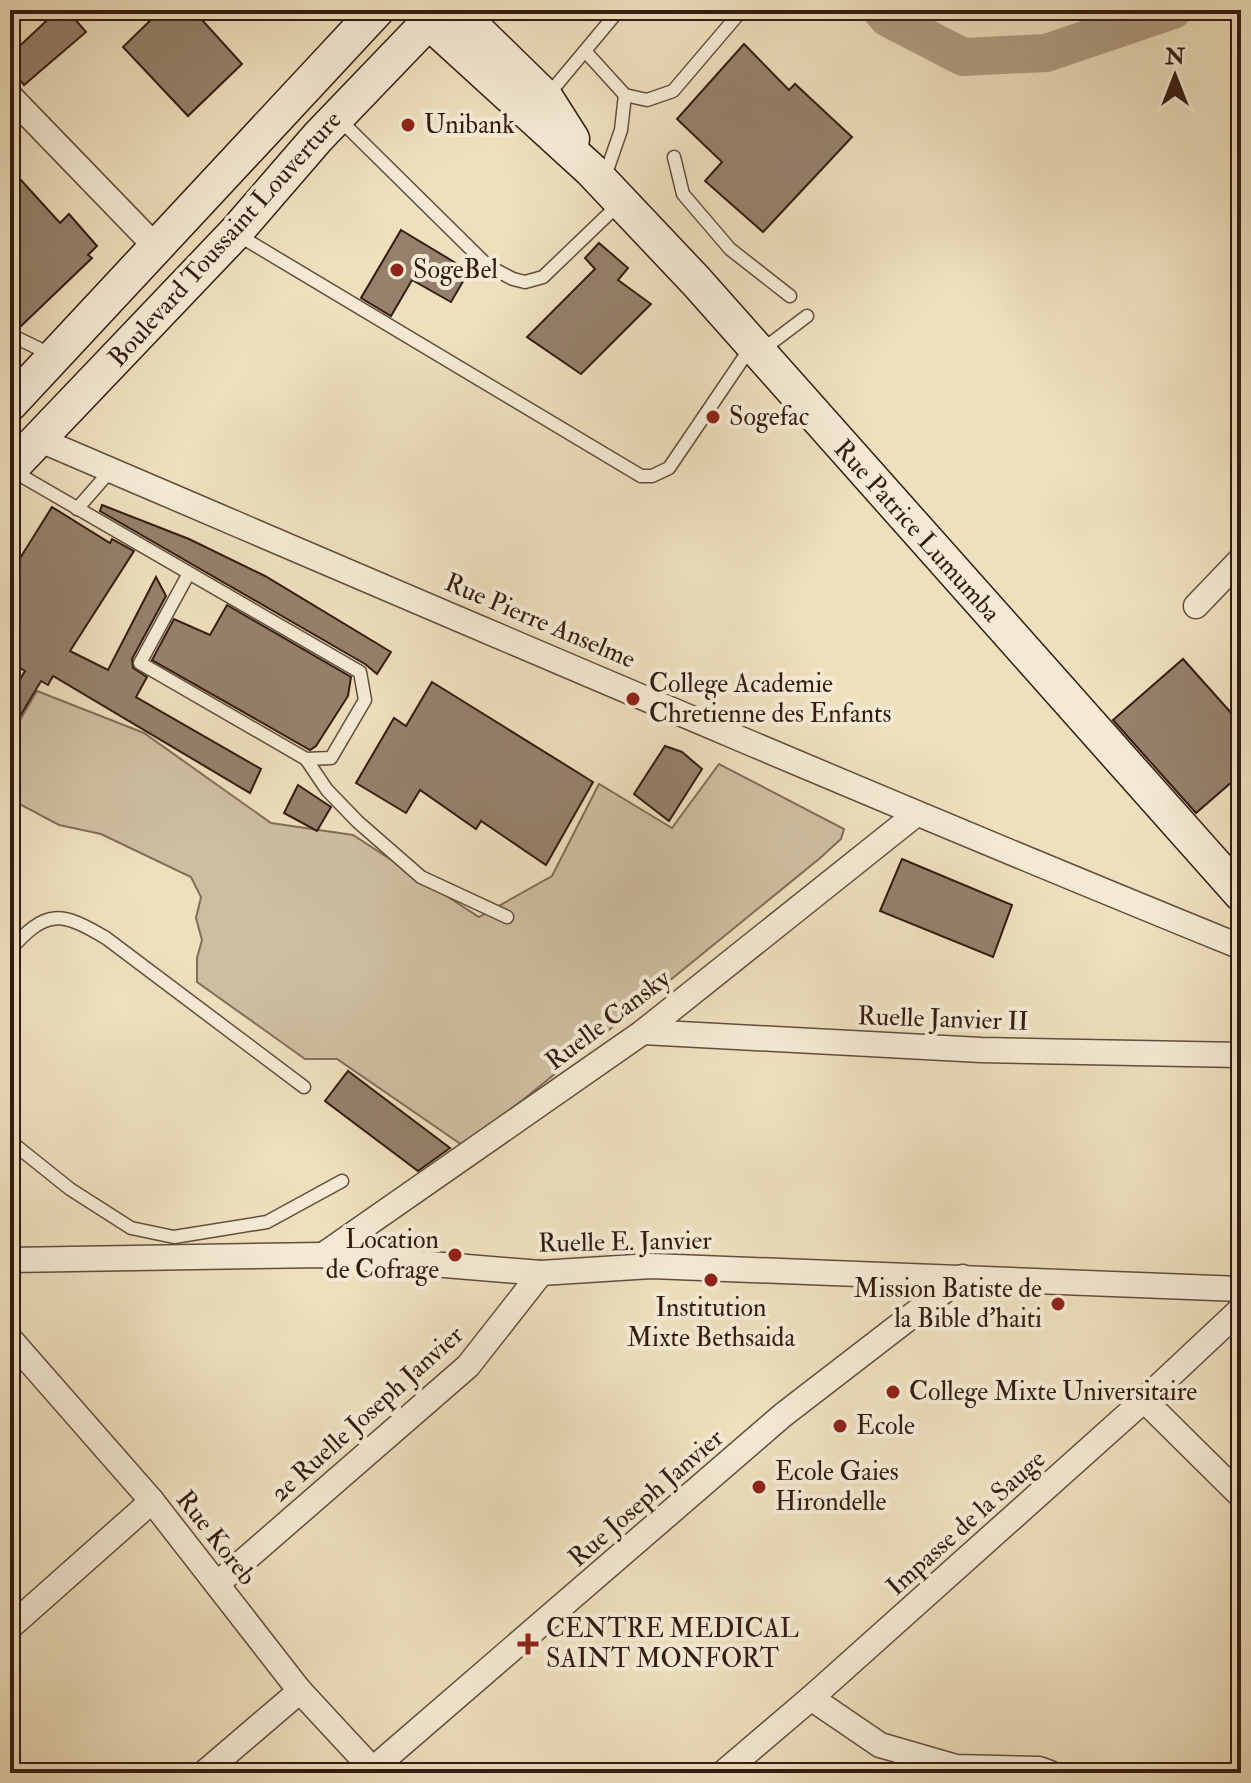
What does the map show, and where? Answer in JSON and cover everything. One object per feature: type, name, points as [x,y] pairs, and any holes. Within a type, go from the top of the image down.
[{"type":"street","name":"Boulevard Toussaint Louverture","points":[[10,404],[377,10]]},
{"type":"street","name":"Boulevard Toussaint Louverture","points":[[10,469],[235,233],[337,117],[437,13]]},
{"type":"street","name":"Rue Patrice Lumumba","points":[[437,13],[546,98],[605,185]]},
{"type":"street","name":"Rue Patrice Lumumba","points":[[437,13],[696,281],[1241,894]]},
{"type":"street","points":[[10,96],[156,247]]},
{"type":"street","name":"Rue Pierre Anselme","points":[[38,439],[568,663],[915,815],[1241,947]]},
{"type":"street","points":[[1196,606],[1241,559]]},
{"type":"street","name":"Ruelle Cansky","points":[[323,1255],[643,1032],[915,815]]},
{"type":"street","name":"Ruelle Janvier II","points":[[643,1032],[981,1050],[1241,1055]]},
{"type":"street","name":"Ruelle E. Janvier","points":[[10,1260],[323,1255],[541,1273],[651,1266],[1241,1289]]},
{"type":"street","name":"2e Ruelle Joseph Janvier","points":[[217,1584],[468,1366],[541,1273]]},
{"type":"street","name":"Rue Joseph Janvier","points":[[374,1771],[783,1415],[962,1277]]},
{"type":"street","name":"Impasse de la Sauge","points":[[723,1773],[1239,1315]]},
{"type":"street","name":"Rue Koreb","points":[[10,1339],[152,1501],[300,1691],[374,1771]]},
{"type":"street","points":[[1144,1400],[1241,1496]]},
{"type":"street","points":[[10,1627],[152,1501]]},
{"type":"street","points":[[204,1773],[300,1691]]},
{"type":"street","points":[[811,1698],[880,1745],[956,1767],[1039,1769],[1050,1773]]},
{"type":"lane","points":[[546,98],[619,10]]},
{"type":"lane","points":[[585,51],[625,95],[647,100],[673,91],[742,10]]},
{"type":"lane","points":[[957,10],[978,10]]},
{"type":"lane","points":[[337,117],[488,266],[525,282],[543,277],[605,185],[621,130],[625,95]]},
{"type":"lane","points":[[674,157],[683,194],[730,249],[790,296]]},
{"type":"lane","points":[[235,233],[641,476],[652,476],[669,468],[755,349],[807,316]]},
{"type":"lane","points":[[10,332],[55,356]]},
{"type":"lane","points":[[10,469],[360,672],[365,700],[331,758],[306,759]]},
{"type":"lane","points":[[77,509],[111,470]]},
{"type":"lane","points":[[189,573],[140,663],[306,759],[327,790],[358,822],[421,877],[507,917]]},
{"type":"lane","points":[[11,947],[29,928],[54,918],[78,921],[106,938],[304,1087]]},
{"type":"lane","points":[[10,1141],[70,1189],[131,1228],[174,1237],[267,1222],[342,1181]]},
{"type":"shaded area","points":[[37,691],[144,733],[271,823],[353,835],[479,917],[552,876],[599,784],[672,828],[719,764],[844,829],[841,839],[819,859],[465,1147],[337,1059],[305,1059],[197,982],[197,958],[202,940],[196,918],[201,897],[191,877],[101,834],[59,825],[10,799],[10,737]]},
{"type":"building","points":[[58,10],[67,10],[86,32],[24,85],[10,67],[10,55]]},
{"type":"building","points":[[161,10],[193,10],[242,64],[188,116],[123,47]]},
{"type":"building","points":[[744,44],[789,90],[795,84],[852,137],[763,232],[705,181],[722,162],[677,119]]},
{"type":"building","points":[[10,168],[60,223],[69,214],[97,246],[88,255],[92,258],[19,328],[10,323]]},
{"type":"building","points":[[401,230],[469,271],[451,302],[412,280],[391,316],[361,298]]},
{"type":"building","points":[[599,243],[628,268],[618,280],[651,304],[581,374],[527,337],[595,269],[585,258]]},
{"type":"building","points":[[102,505],[189,539],[265,576],[391,652],[377,674],[365,664],[100,511]]},
{"type":"building","points":[[52,507],[110,543],[112,539],[134,551],[70,651],[108,670],[156,577],[166,596],[132,659],[133,668],[147,677],[136,697],[261,769],[250,793],[53,676],[48,685],[41,681],[10,733],[10,696],[25,671],[10,662],[10,592],[20,575],[12,571]]},
{"type":"building","points":[[227,605],[351,677],[348,696],[316,746],[310,750],[152,660],[174,619],[210,635]]},
{"type":"building","points":[[1183,659],[1241,724],[1241,774],[1196,813],[1113,720]]},
{"type":"building","points":[[432,682],[593,782],[546,865],[481,821],[476,829],[420,790],[406,813],[356,783],[394,718],[406,726]]},
{"type":"building","points":[[665,746],[682,752],[702,769],[669,821],[634,794]]},
{"type":"building","points":[[298,785],[331,807],[317,831],[284,813]]},
{"type":"building","points":[[902,859],[1012,905],[993,957],[880,911]]},
{"type":"building","points":[[348,1071],[450,1148],[418,1171],[325,1101]]},
{"type":"waterway","points":[[881,10],[888,18],[963,57],[1046,53],[1173,10]]},
{"type":"place","name":"Unibank","points":[[408,125]]},
{"type":"place","name":"SogeBel","points":[[397,270]]},
{"type":"place","name":"Sogefac","points":[[713,417]]},
{"type":"place","name":"College Academie Chretienne des Enfants","points":[[633,699]]},
{"type":"place","name":"Location de Cofrage","points":[[455,1255]]},
{"type":"place","name":"Institution Mixte Bethsaida","points":[[711,1280]]},
{"type":"place","name":"Mission Batiste de la Bible d'haiti","points":[[1058,1304]]},
{"type":"place","name":"College Mixte Universitaire","points":[[893,1392]]},
{"type":"place","name":"Ecole","points":[[840,1426]]},
{"type":"place","name":"Ecole Gaies Hirondelle","points":[[759,1487]]},
{"type":"place","name":"CENTRE MEDICAL SAINT MONFORT","points":[[528,1644]]}]
